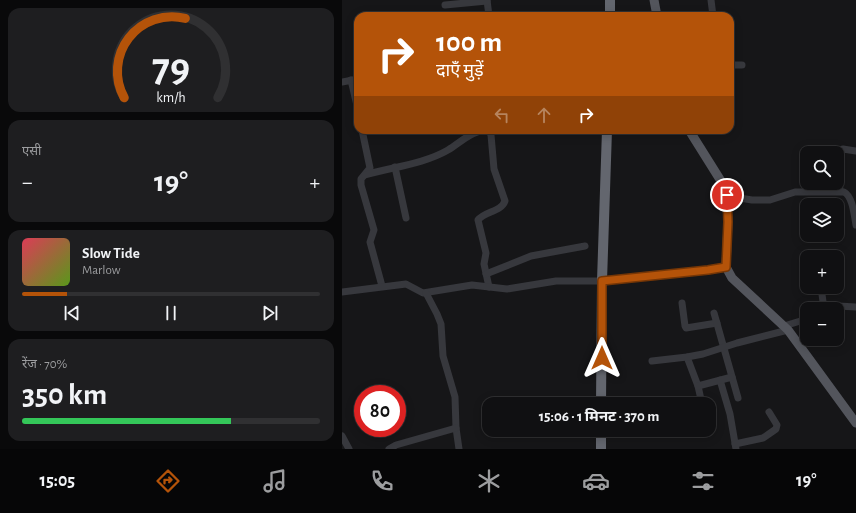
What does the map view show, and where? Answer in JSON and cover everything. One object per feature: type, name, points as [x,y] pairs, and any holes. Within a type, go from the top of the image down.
[{"type":"highway","points":[[610,0],[610,12]]},
{"type":"highway","points":[[601,397],[602,281],[607,134]]},
{"type":"highway","points":[[601,437],[601,448]]},
{"type":"main road","points":[[654,0],[656,12]]},
{"type":"main road","points":[[691,134],[727,194],[728,222],[726,267],[732,278],[786,328],[856,423]]},
{"type":"street","points":[[711,0],[712,12]]},
{"type":"street","points":[[445,5],[462,2],[487,1],[488,12]]},
{"type":"street","points":[[734,65],[742,65]]},
{"type":"street","points":[[342,82],[354,79]]},
{"type":"street","points":[[363,134],[370,168],[362,179],[361,185],[374,230],[370,242],[382,286]]},
{"type":"street","points":[[366,175],[440,154],[475,134]]},
{"type":"street","points":[[489,287],[484,264],[486,253],[478,220],[500,207],[505,201],[494,169],[490,134]]},
{"type":"street","points":[[840,191],[840,150],[856,151]]},
{"type":"street","points":[[395,167],[406,218]]},
{"type":"street","points":[[727,194],[767,200],[795,192],[846,192],[856,225]]},
{"type":"street","points":[[486,274],[531,256],[585,246]]},
{"type":"street","points":[[342,292],[406,284],[420,292],[426,293],[472,285],[508,289],[556,281],[602,281],[726,267]]},
{"type":"street","points":[[426,293],[441,324],[444,356],[455,397],[456,428],[459,449]]},
{"type":"street","points":[[682,303],[686,328],[717,323]]},
{"type":"street","points":[[844,306],[856,306]]},
{"type":"street","points":[[714,313],[738,398]]},
{"type":"street","points":[[652,361],[703,354],[786,328],[800,321]]},
{"type":"street","points":[[687,357],[700,397]]},
{"type":"street","points":[[698,386],[732,377]]},
{"type":"street","points":[[720,380],[730,414],[736,446],[763,438],[776,429],[777,425],[769,412]]},
{"type":"street","points":[[389,449],[396,444],[456,428]]},
{"type":"street","points":[[342,436],[349,449]]},
{"type":"route","points":[[602,358],[602,281],[726,267],[728,222],[727,195]]}]
